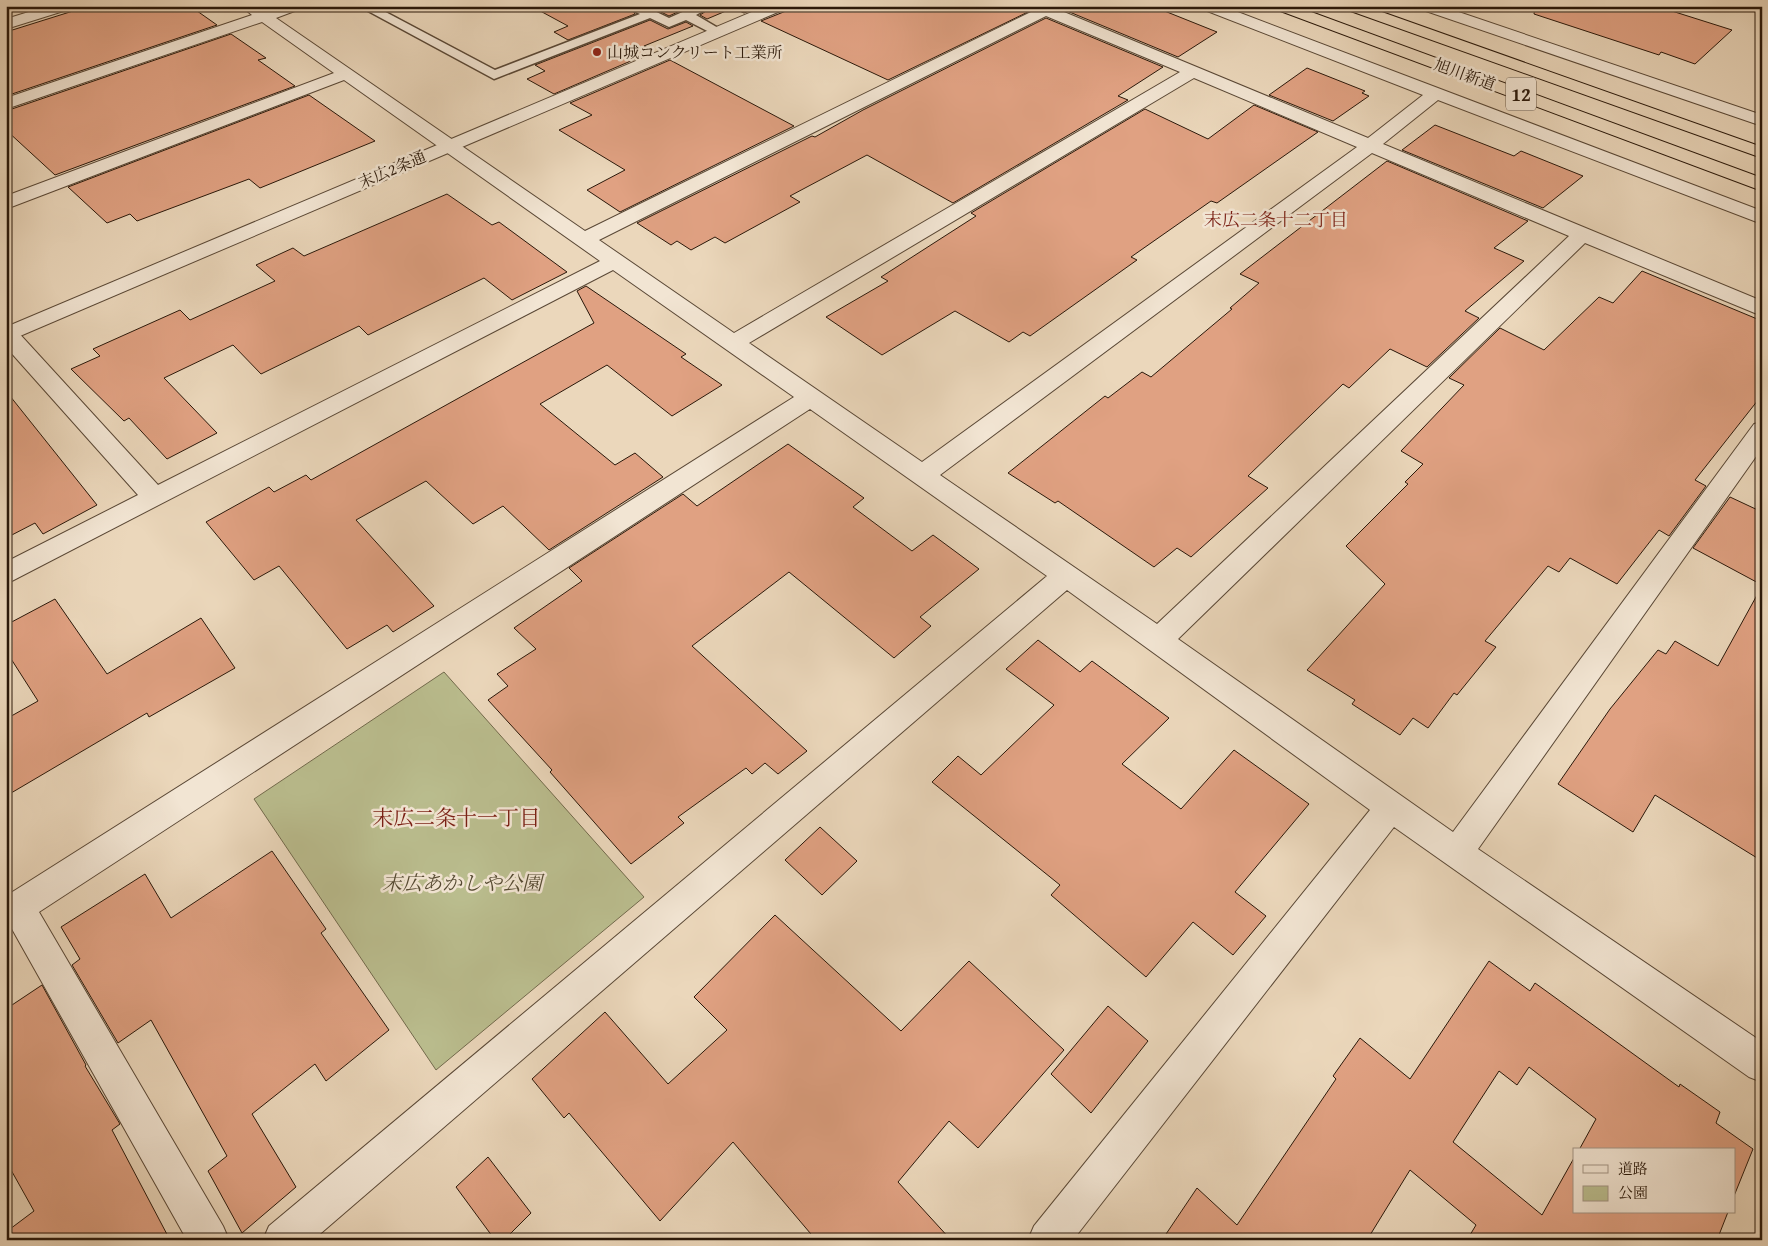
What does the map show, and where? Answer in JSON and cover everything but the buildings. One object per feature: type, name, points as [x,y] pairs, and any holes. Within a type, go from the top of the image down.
[{"type":"highway","name":"旭川新道","points":[[1280,6],[1762,184]]},
{"type":"highway","name":"旭川新道","points":[[1350,6],[1762,153]]},
{"type":"street","points":[[6,24],[65,6]]},
{"type":"street","points":[[6,104],[257,11],[295,6]]},
{"type":"street","name":"末広2条通","points":[[7,335],[447,146],[780,6]]},
{"type":"street","points":[[1207,6],[1762,218]]},
{"type":"street","points":[[1425,6],[1762,122]]},
{"type":"street","points":[[582,240],[1040,8],[1762,308]]},
{"type":"street","points":[[257,11],[613,262],[733,343],[921,476],[1159,640],[1391,807],[1762,1064]]},
{"type":"street","points":[[733,343],[1192,72]]},
{"type":"street","points":[[6,202],[346,74]]},
{"type":"street","points":[[921,476],[1371,145],[1436,93]]},
{"type":"street","points":[[1159,640],[1583,234]]},
{"type":"street","points":[[6,574],[613,262]]},
{"type":"street","points":[[7,335],[155,498]]},
{"type":"street","points":[[210,1240],[12,911],[810,398]]},
{"type":"street","points":[[1457,852],[1762,430]]},
{"type":"street","points":[[283,1240],[1066,575]]},
{"type":"street","points":[[1048,1240],[1391,807]]},
{"type":"lane","points":[[387,6],[374,12],[494,75],[650,14]]},
{"type":"lane","points":[[635,6],[669,23],[706,6]]},
{"type":"lane","points":[[686,15],[719,32]]},
{"type":"green space","name":"末広あかしや公園","points":[[444,672],[644,897],[436,1070],[254,799]]},
{"type":"place","name":"山城コンクリート工業所","points":[[597,52]]},
{"type":"district","name":"末広二条十二丁目","points":[[1276,219]]},
{"type":"district","name":"末広二条十一丁目","points":[[456,817]]}]
